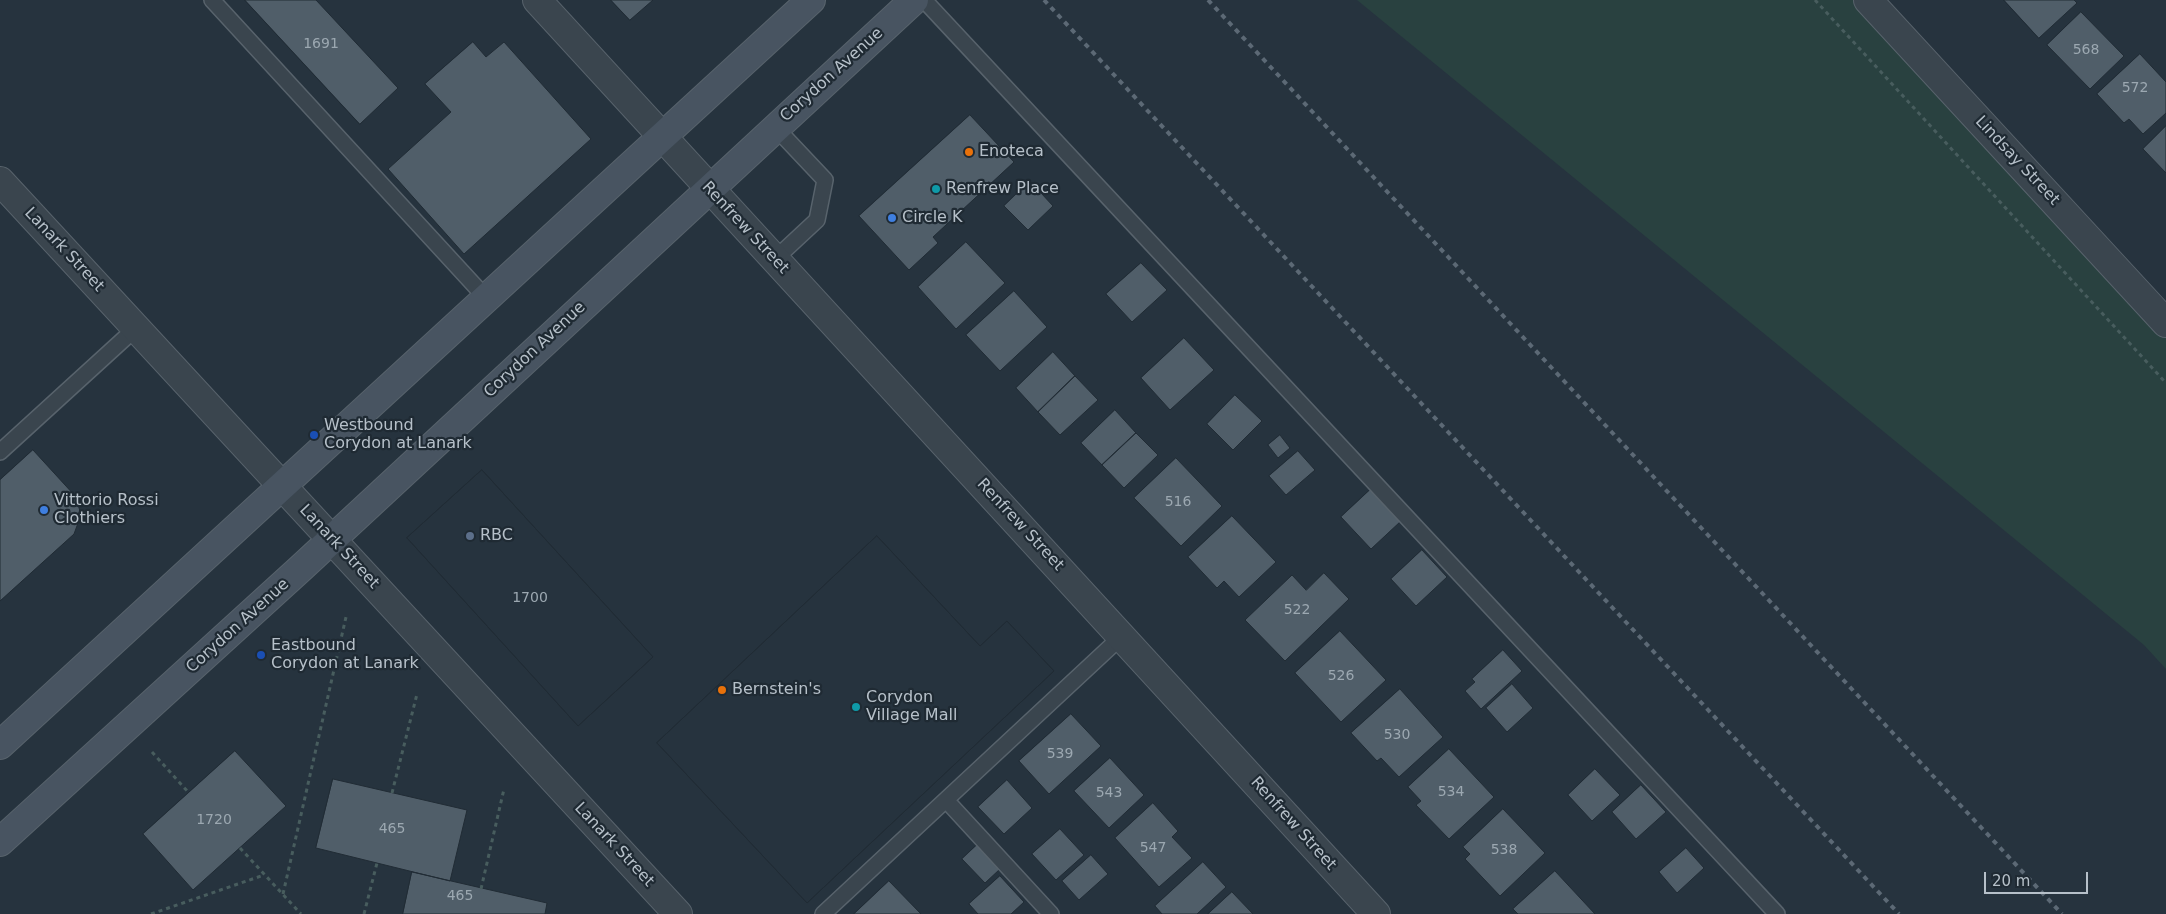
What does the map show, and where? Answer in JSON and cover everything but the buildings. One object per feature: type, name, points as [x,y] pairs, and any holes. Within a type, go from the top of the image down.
[{"type":"main road","points":[[0,745],[811,0]]},
{"type":"main road","name":"Corydon Avenue","points":[[0,842],[332,539],[914,0]]},
{"type":"street","name":"Renfrew Street","points":[[537,0],[663,136],[708,189],[1122,636],[1376,914]]},
{"type":"street","name":"Lindsay Street","points":[[1868,0],[2166,323]]},
{"type":"street","name":"Lanark Street","points":[[0,181],[678,914]]},
{"type":"lane","points":[[212,0],[487,299]]},
{"type":"lane","points":[[924,0],[1777,914]]},
{"type":"lane","points":[[774,260],[818,220],[825,180],[776,127]]},
{"type":"lane","points":[[0,452],[136,328]]},
{"type":"lane","points":[[823,914],[1122,636]]},
{"type":"lane","points":[[946,800],[1051,914]]},
{"type":"path","points":[[1815,0],[2166,383]]},
{"type":"path","points":[[283,894],[346,617]]},
{"type":"path","points":[[392,793],[417,694]]},
{"type":"path","points":[[152,752],[189,793]]},
{"type":"path","points":[[481,888],[504,790]]},
{"type":"path","points":[[240,848],[301,914]]},
{"type":"path","points":[[364,914],[377,863]]},
{"type":"path","points":[[151,914],[264,875]]},
{"type":"green space","points":[[1357,0],[1868,0],[2166,323],[2166,669],[2144,645]]},
{"type":"railway","points":[[1044,0],[1899,914]]},
{"type":"railway","points":[[1208,0],[2062,914]]},
{"type":"place","name":"Enoteca","points":[[969,152]]},
{"type":"place","name":"Renfrew Place","points":[[936,189]]},
{"type":"place","name":"Circle K","points":[[892,218]]},
{"type":"place","name":"Westbound Corydon at Lanark","points":[[314,435]]},
{"type":"place","name":"Vittorio Rossi Clothiers","points":[[44,510]]},
{"type":"place","name":"RBC","points":[[470,536]]},
{"type":"place","name":"Eastbound Corydon at Lanark","points":[[261,655]]},
{"type":"place","name":"Bernstein's","points":[[722,690]]},
{"type":"place","name":"Corydon Village Mall","points":[[856,707]]}]
